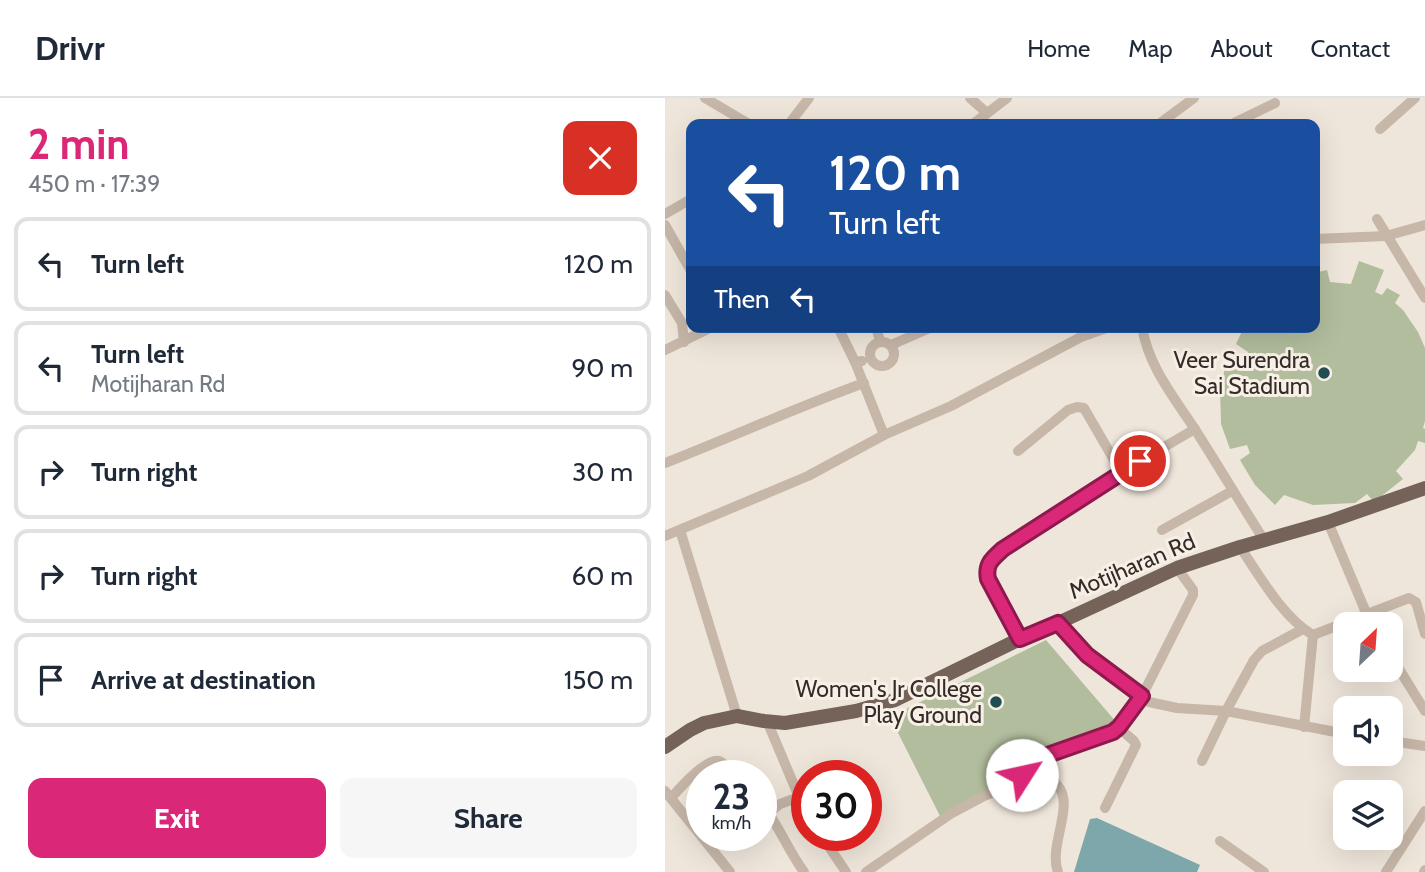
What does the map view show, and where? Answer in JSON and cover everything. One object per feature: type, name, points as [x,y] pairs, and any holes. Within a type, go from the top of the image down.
[{"type":"main road","name":"Motijharan Rd","points":[[665,747],[704,723],[737,716],[785,723],[856,712],[895,700],[1020,639],[1177,568],[1328,522],[1425,488]]},
{"type":"street","points":[[705,98],[741,119]]},
{"type":"street","points":[[793,119],[809,98]]},
{"type":"street","points":[[970,98],[987,113]]},
{"type":"street","points":[[979,119],[1007,98]]},
{"type":"street","points":[[1166,119],[1194,98]]},
{"type":"street","points":[[1380,129],[1415,98]]},
{"type":"street","points":[[1242,119],[1275,103]]},
{"type":"street","points":[[665,214],[686,201]]},
{"type":"street","points":[[1377,219],[1425,298]]},
{"type":"street","points":[[665,225],[686,262]]},
{"type":"street","points":[[1320,239],[1386,236],[1425,225]]},
{"type":"street","points":[[665,295],[683,323],[684,342]]},
{"type":"street","points":[[665,351],[701,333]]},
{"type":"street","points":[[841,333],[884,435]]},
{"type":"street","points":[[880,333],[886,343],[895,351],[895,357],[886,366],[880,366],[870,358],[871,347],[886,343],[915,333]]},
{"type":"street","points":[[665,536],[808,476],[884,435],[951,406],[1092,333]]},
{"type":"street","points":[[1143,333],[1146,346],[1173,399],[1195,429],[1264,540]]},
{"type":"street","points":[[855,362],[870,358]]},
{"type":"street","points":[[665,463],[864,383]]},
{"type":"street","points":[[1018,451],[1068,410],[1084,408],[1121,472]]},
{"type":"street","points":[[1020,639],[988,579],[986,570],[992,559],[1013,542],[1121,472],[1195,429]]},
{"type":"street","points":[[1161,530],[1232,491]]},
{"type":"street","points":[[1328,522],[1367,612]]},
{"type":"street","points":[[680,530],[737,716]]},
{"type":"street","points":[[1240,547],[1271,593],[1308,632],[1304,727]]},
{"type":"street","points":[[866,872],[952,813],[1010,785],[1042,757],[1113,732],[1119,727],[1142,696],[1193,595],[1193,590],[1177,568]]},
{"type":"street","points":[[1384,612],[1409,598],[1412,599],[1416,602],[1425,634]]},
{"type":"street","points":[[1058,623],[1087,655],[1149,702],[1177,708],[1226,711],[1333,732]]},
{"type":"street","points":[[1202,761],[1226,711],[1254,660],[1262,651],[1308,632],[1333,627]]},
{"type":"street","points":[[1403,675],[1425,711]]},
{"type":"street","points":[[767,722],[791,778]]},
{"type":"street","points":[[1105,808],[1136,745],[1119,727]]},
{"type":"street","points":[[1403,743],[1425,746]]},
{"type":"street","points":[[1033,765],[1060,788],[1065,803],[1058,832],[1058,872]]},
{"type":"street","points":[[686,780],[668,794],[730,872]]},
{"type":"street","points":[[1386,872],[1424,814]]},
{"type":"street","points":[[777,828],[804,872]]},
{"type":"street","points":[[1220,841],[1264,872]]},
{"type":"street","points":[[832,851],[846,872]]},
{"type":"green space","name":"Veer Surendra Sai Stadium","points":[[1359,261],[1384,270],[1375,292],[1382,295],[1387,288],[1400,295],[1395,303],[1418,332],[1425,348],[1425,443],[1418,441],[1415,450],[1396,471],[1403,479],[1374,502],[1367,494],[1355,503],[1313,505],[1284,495],[1275,505],[1255,485],[1240,460],[1250,453],[1247,445],[1230,449],[1221,424],[1220,386],[1229,355],[1246,360],[1248,352],[1236,344],[1241,333],[1320,333],[1320,272],[1327,270],[1330,282],[1351,284]]},
{"type":"green space","points":[[1046,640],[1117,723],[1041,752],[1005,780],[940,816],[890,717]]},
{"type":"water","points":[[1097,818],[1200,865],[1197,872],[1074,872],[1090,819]]},
{"type":"place","name":"Veer Surendra Sai Stadium","points":[[1324,373]]},
{"type":"place","name":"Women's Jr College Play Ground","points":[[996,702]]},
{"type":"route","points":[[1022,775],[1042,757],[1113,732],[1142,696],[1087,655],[1058,623],[1020,639],[988,579],[986,570],[992,559],[1003,549],[1140,461]]}]
